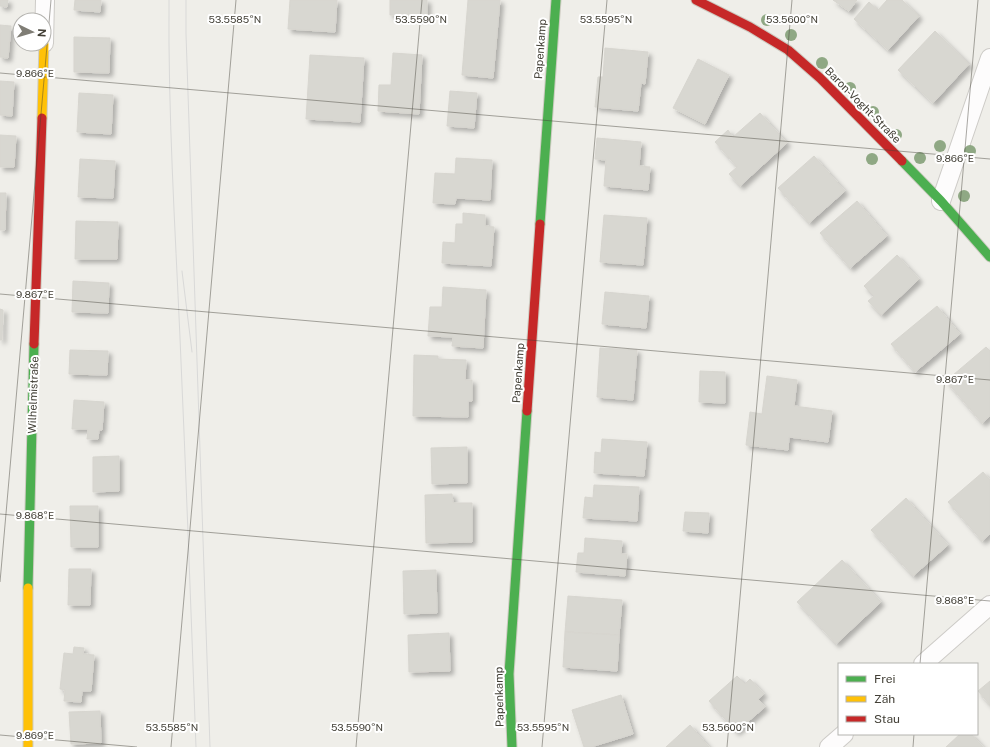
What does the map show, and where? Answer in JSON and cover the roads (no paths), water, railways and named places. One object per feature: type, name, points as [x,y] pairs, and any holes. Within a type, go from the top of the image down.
[{"type":"street","name":"Wilhelmistraße","points":[[45,0],[45,12]]},
{"type":"street","name":"Papenkamp","points":[[512,747],[509,674],[556,0]]},
{"type":"street","name":"Baron-Voght-Straße","points":[[696,0],[750,27],[788,50],[820,78],[941,201],[990,257]]},
{"type":"street","name":"Wilhelmistraße","points":[[28,747],[26,636],[44,52]]},
{"type":"street","points":[[941,201],[990,58]]},
{"type":"street","points":[[924,663],[990,605]]},
{"type":"street","points":[[829,747],[843,735]]},
{"type":"tram line","points":[[169,0],[174,211],[196,747]]},
{"type":"tram line","points":[[186,0],[210,747]]},
{"type":"tram line","points":[[182,271],[192,352]]}]
